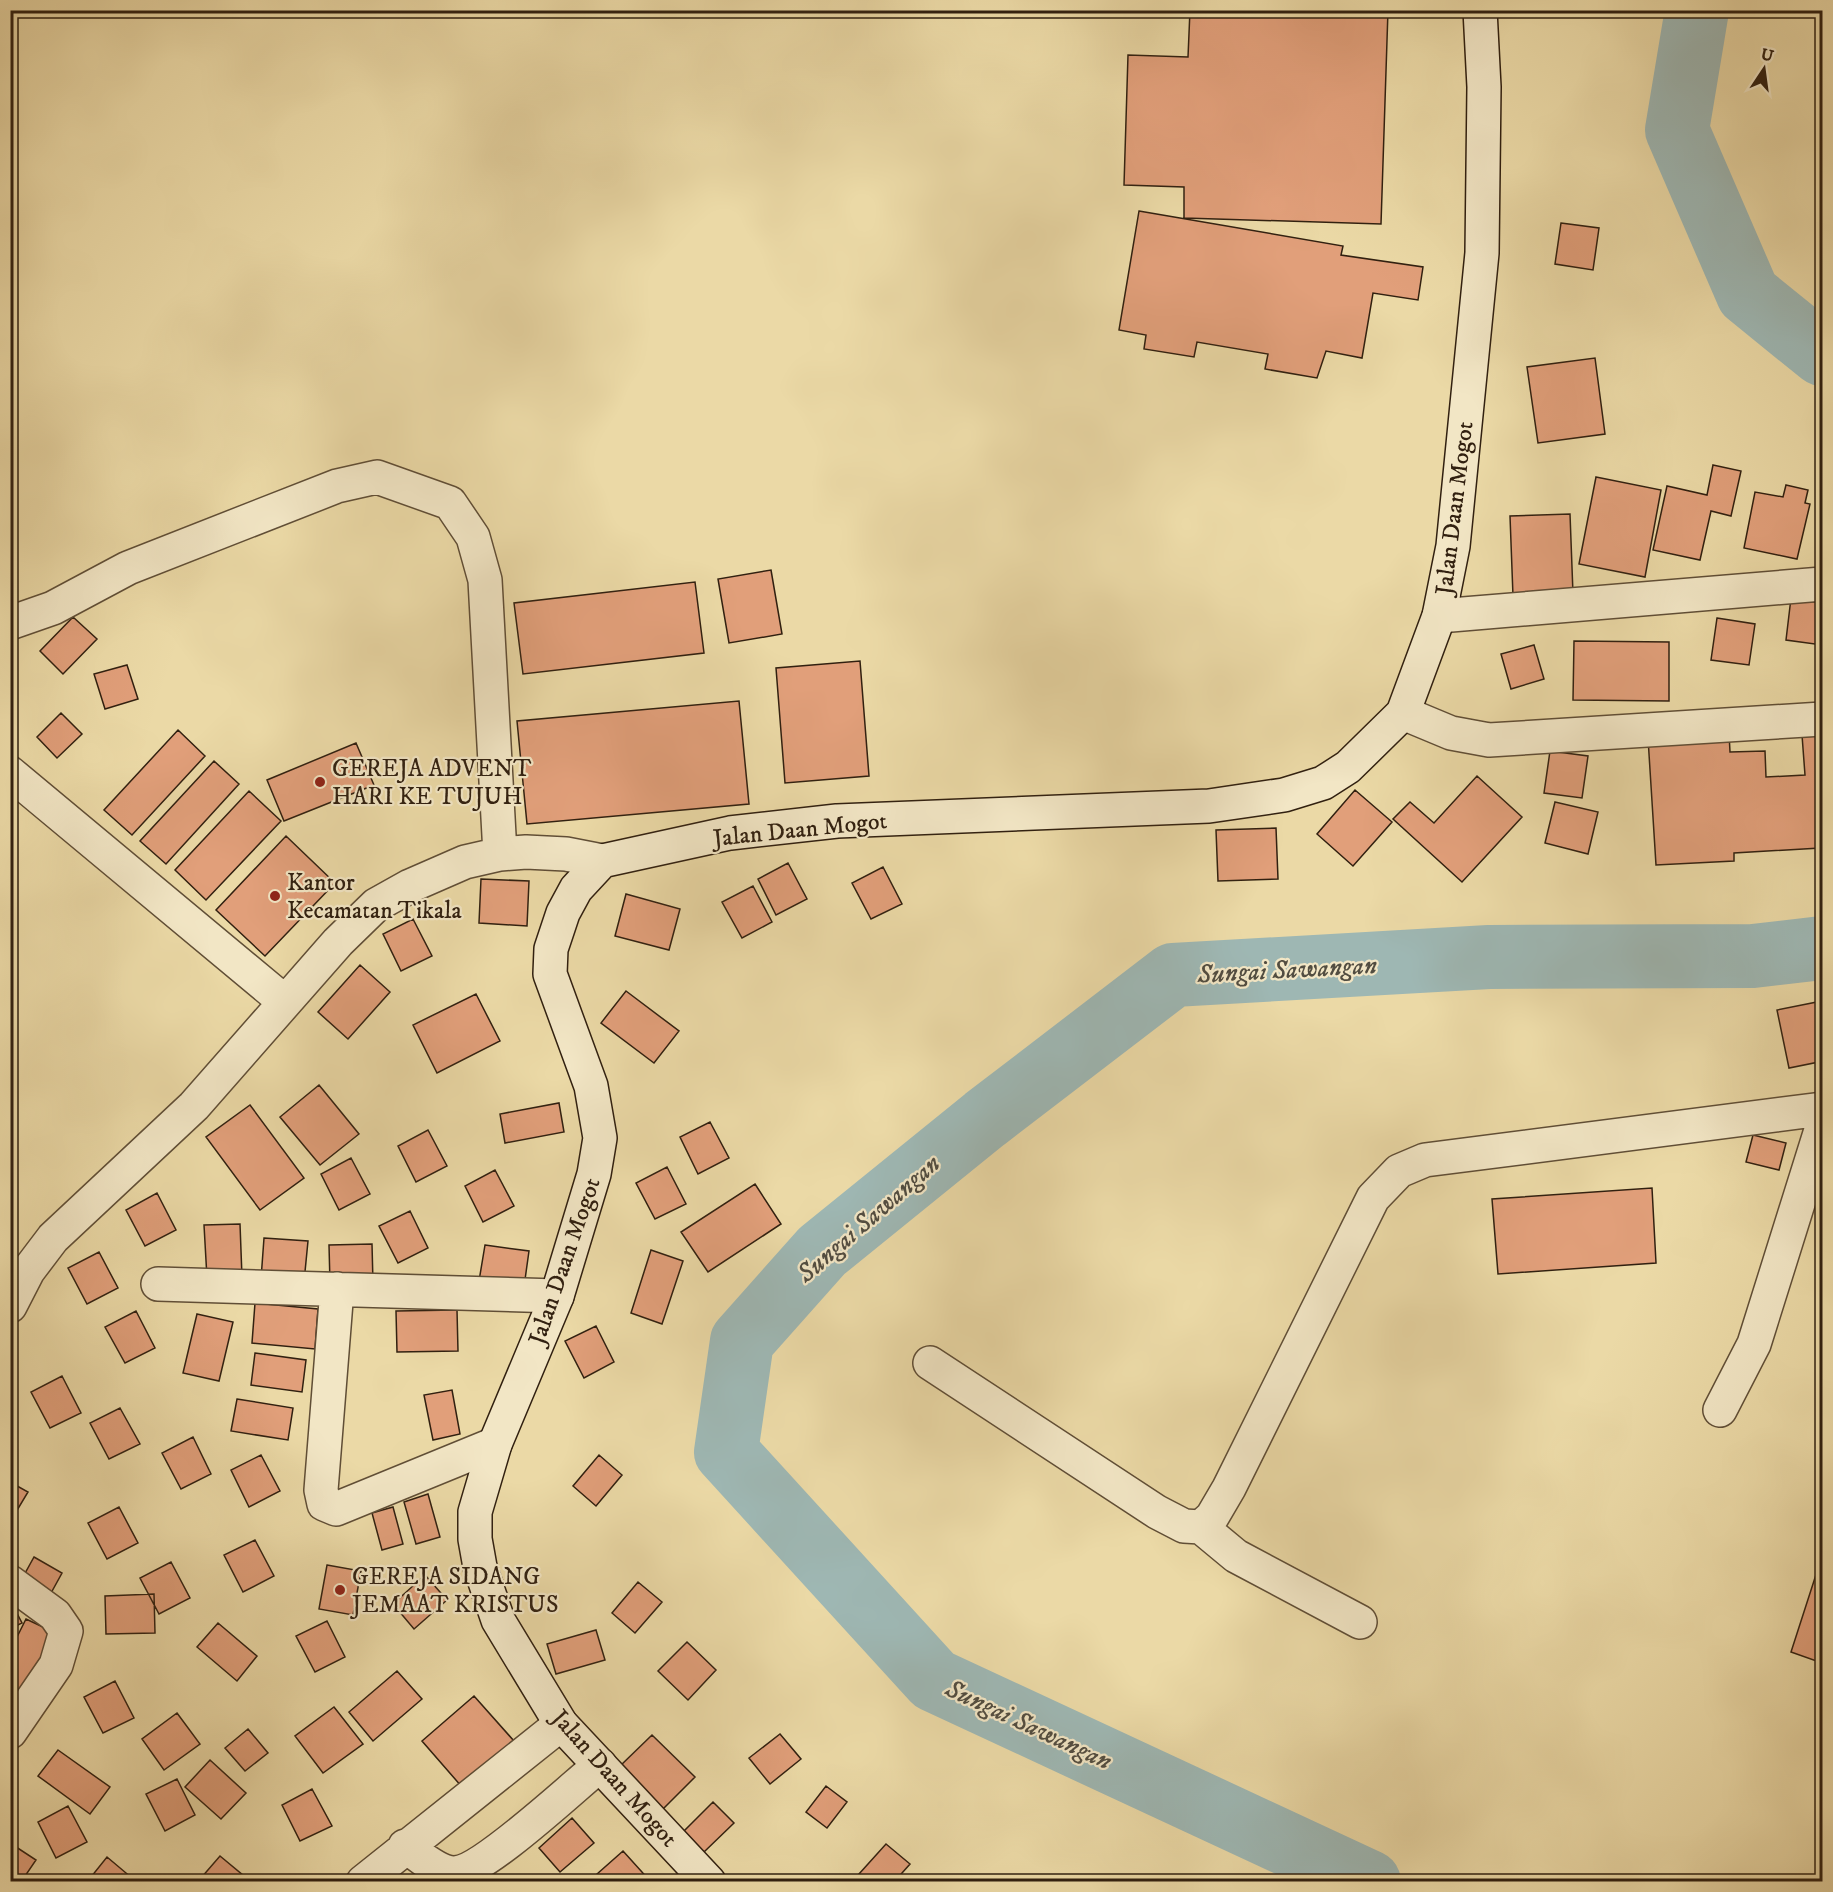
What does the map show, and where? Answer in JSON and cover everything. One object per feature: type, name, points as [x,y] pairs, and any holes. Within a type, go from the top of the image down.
[{"type":"street","name":"Jalan Daan Mogot","points":[[709,1881],[561,1724],[498,1620],[480,1568],[475,1539],[475,1512],[495,1444],[557,1296],[594,1174],[600,1138],[591,1086],[550,974],[551,949],[562,913],[576,889],[602,861],[730,833],[837,821],[1209,806],[1284,795],[1323,783],[1348,767],[1402,714],[1439,616],[1453,546],[1482,254],[1484,87],[1480,10]]},
{"type":"street","points":[[10,622],[53,608],[128,568],[337,486],[376,477],[450,503],[473,537],[485,580],[500,854]]},
{"type":"street","points":[[1439,616],[1822,584]]},
{"type":"street","points":[[1402,714],[1451,733],[1489,740],[1822,719]]},
{"type":"street","points":[[10,773],[285,1002]]},
{"type":"street","points":[[10,1306],[28,1271],[53,1238],[194,1106],[338,942],[376,906],[410,886],[465,862],[500,854],[526,852],[566,854],[602,861]]},
{"type":"street","points":[[1201,1527],[1212,1517],[1228,1488],[1373,1198],[1399,1171],[1425,1160],[1822,1109]]},
{"type":"street","points":[[1720,1410],[1754,1344],[1822,1127]]},
{"type":"street","points":[[158,1284],[557,1296]]},
{"type":"street","points":[[337,1289],[321,1490],[324,1504],[336,1509],[495,1444]]},
{"type":"street","points":[[930,1363],[1158,1512],[1184,1526],[1201,1527],[1236,1556],[1360,1622]]},
{"type":"street","points":[[10,1582],[56,1615],[66,1631],[56,1665],[10,1732]]},
{"type":"street","points":[[363,1881],[561,1724]]},
{"type":"street","points":[[405,1846],[437,1868],[450,1873],[462,1873],[495,1853],[600,1765]]},
{"type":"building","points":[[1190,10],[1388,10],[1381,224],[1184,218],[1184,187],[1124,185],[1128,55],[1188,57]]},
{"type":"building","points":[[1139,211],[1343,246],[1341,255],[1423,267],[1418,300],[1373,293],[1362,358],[1326,351],[1317,378],[1265,369],[1268,354],[1197,342],[1194,357],[1144,349],[1146,335],[1119,330]]},
{"type":"building","points":[[1561,223],[1599,228],[1593,270],[1555,264]]},
{"type":"building","points":[[1595,358],[1605,434],[1538,443],[1527,367]]},
{"type":"building","points":[[1713,465],[1741,471],[1731,516],[1711,511],[1700,560],[1653,550],[1667,486],[1707,495]]},
{"type":"building","points":[[1596,477],[1661,490],[1645,577],[1579,564]]},
{"type":"building","points":[[1786,485],[1808,490],[1805,503],[1810,504],[1797,559],[1744,548],[1755,492],[1783,497]]},
{"type":"building","points":[[1570,514],[1573,594],[1513,596],[1510,516]]},
{"type":"building","points":[[771,570],[782,634],[729,643],[718,579]]},
{"type":"building","points":[[695,582],[704,653],[523,674],[514,603]]},
{"type":"building","points":[[1791,598],[1822,603],[1822,645],[1786,640]]},
{"type":"building","points":[[73,617],[97,639],[63,674],[40,651]]},
{"type":"building","points":[[1717,618],[1755,624],[1749,665],[1711,660]]},
{"type":"building","points":[[1574,641],[1669,642],[1669,701],[1573,700]]},
{"type":"building","points":[[1534,645],[1544,679],[1511,689],[1501,654]]},
{"type":"building","points":[[860,661],[869,776],[785,783],[776,668]]},
{"type":"building","points":[[127,665],[138,699],[105,709],[94,674]]},
{"type":"building","points":[[739,701],[749,804],[527,824],[517,721]]},
{"type":"building","points":[[61,713],[82,734],[57,758],[37,737]]},
{"type":"building","points":[[178,730],[205,756],[132,835],[104,810]]},
{"type":"building","points":[[1729,733],[1730,752],[1765,751],[1766,777],[1805,775],[1802,735],[1822,734],[1822,821],[1818,822],[1820,848],[1734,853],[1734,861],[1656,865],[1648,738]]},
{"type":"building","name":"GEREJA ADVENT HARI KE TUJUH","points":[[356,743],[374,785],[284,821],[267,780]]},
{"type":"building","points":[[1550,751],[1588,756],[1582,798],[1544,793]]},
{"type":"building","points":[[214,761],[239,784],[166,864],[140,841]]},
{"type":"building","points":[[1477,776],[1522,817],[1462,882],[1393,819],[1410,802],[1434,823]]},
{"type":"building","points":[[1355,790],[1392,822],[1353,866],[1317,834]]},
{"type":"building","points":[[249,791],[281,821],[206,900],[175,870]]},
{"type":"building","points":[[1555,802],[1598,812],[1588,854],[1545,843]]},
{"type":"building","points":[[1276,828],[1278,879],[1218,881],[1216,830]]},
{"type":"building","name":"Kantor Kecamatan Tikala","points":[[286,836],[335,883],[265,956],[216,910]]},
{"type":"building","points":[[788,863],[807,899],[776,915],[758,879]]},
{"type":"building","points":[[883,867],[902,904],[871,919],[852,883]]},
{"type":"building","points":[[481,879],[529,881],[527,926],[479,923]]},
{"type":"building","points":[[753,886],[772,922],[742,938],[722,902]]},
{"type":"building","points":[[626,894],[680,909],[669,950],[615,936]]},
{"type":"building","points":[[413,919],[432,956],[401,971],[383,934]]},
{"type":"building","points":[[360,965],[390,992],[348,1039],[318,1012]]},
{"type":"building","points":[[626,991],[679,1031],[654,1063],[601,1023]]},
{"type":"building","points":[[476,994],[500,1041],[437,1073],[413,1025]]},
{"type":"building","points":[[1822,1001],[1822,1079],[1819,1062],[1789,1068],[1777,1010]]},
{"type":"building","points":[[319,1085],[359,1134],[320,1165],[280,1117]]},
{"type":"building","points":[[559,1103],[564,1132],[505,1143],[500,1114]]},
{"type":"building","points":[[250,1105],[304,1178],[260,1210],[206,1137]]},
{"type":"building","points":[[710,1122],[729,1158],[698,1174],[680,1137]]},
{"type":"building","points":[[428,1130],[447,1166],[416,1182],[398,1146]]},
{"type":"building","points":[[1753,1135],[1786,1143],[1779,1170],[1746,1162]]},
{"type":"building","points":[[351,1158],[370,1194],[339,1210],[321,1174]]},
{"type":"building","points":[[667,1167],[686,1204],[655,1219],[636,1183]]},
{"type":"building","points":[[495,1170],[514,1206],[483,1222],[465,1186]]},
{"type":"building","points":[[755,1184],[781,1224],[708,1272],[681,1232]]},
{"type":"building","points":[[1652,1188],[1656,1263],[1498,1274],[1492,1199]]},
{"type":"building","points":[[157,1193],[176,1230],[145,1246],[126,1210]]},
{"type":"building","points":[[410,1211],[428,1248],[398,1263],[379,1226]]},
{"type":"building","points":[[240,1224],[242,1277],[207,1278],[204,1225]]},
{"type":"building","points":[[264,1238],[308,1241],[304,1282],[261,1279]]},
{"type":"building","points":[[372,1244],[373,1283],[330,1283],[329,1245]]},
{"type":"building","points":[[485,1245],[529,1251],[523,1294],[478,1287]]},
{"type":"building","points":[[651,1250],[683,1261],[662,1324],[631,1313]]},
{"type":"building","points":[[99,1252],[118,1288],[87,1304],[68,1268]]},
{"type":"building","points":[[255,1303],[318,1309],[315,1349],[252,1343]]},
{"type":"building","points":[[457,1310],[458,1351],[397,1352],[396,1311]]},
{"type":"building","points":[[136,1311],[155,1348],[125,1363],[105,1327]]},
{"type":"building","points":[[197,1314],[233,1322],[219,1381],[183,1373]]},
{"type":"building","points":[[596,1326],[614,1362],[584,1378],[565,1341]]},
{"type":"building","points":[[255,1353],[306,1360],[302,1392],[251,1385]]},
{"type":"building","points":[[62,1376],[81,1413],[50,1428],[31,1392]]},
{"type":"building","points":[[452,1390],[460,1434],[433,1440],[424,1395]]},
{"type":"building","points":[[237,1399],[293,1408],[288,1440],[231,1431]]},
{"type":"building","points":[[120,1408],[140,1444],[109,1459],[90,1423]]},
{"type":"building","points":[[193,1437],[211,1474],[181,1489],[162,1453]]},
{"type":"building","points":[[261,1455],[280,1491],[249,1507],[231,1470]]},
{"type":"building","points":[[599,1455],[622,1475],[596,1506],[573,1486]]},
{"type":"building","points":[[10,1482],[28,1492],[10,1522]]},
{"type":"building","points":[[428,1494],[440,1537],[416,1544],[404,1502]]},
{"type":"building","points":[[119,1507],[138,1543],[107,1559],[88,1523]]},
{"type":"building","points":[[393,1507],[403,1544],[382,1550],[372,1513]]},
{"type":"building","points":[[255,1540],[274,1576],[243,1592],[224,1555]]},
{"type":"building","points":[[1822,1556],[1822,1663],[1791,1652]]},
{"type":"building","points":[[34,1557],[62,1573],[51,1593],[23,1577]]},
{"type":"building","points":[[171,1562],[190,1598],[159,1614],[140,1578]]},
{"type":"building","name":"GEREJA SIDANG JEMAAT KRISTUS","points":[[327,1565],[361,1571],[353,1615],[319,1609]]},
{"type":"building","points":[[425,1575],[447,1600],[414,1629],[393,1604]]},
{"type":"building","points":[[638,1582],[662,1602],[635,1633],[612,1613]]},
{"type":"building","points":[[154,1594],[155,1633],[106,1634],[105,1596]]},
{"type":"building","points":[[10,1600],[22,1623],[10,1629]]},
{"type":"building","points":[[26,1619],[60,1635],[30,1698],[10,1689],[10,1651]]},
{"type":"building","points":[[327,1621],[345,1657],[315,1672],[296,1636]]},
{"type":"building","points":[[218,1623],[257,1656],[237,1681],[197,1647]]},
{"type":"building","points":[[596,1630],[605,1660],[556,1674],[547,1644]]},
{"type":"building","points":[[687,1642],[716,1670],[688,1700],[658,1671]]},
{"type":"building","points":[[397,1671],[422,1699],[373,1741],[349,1712]]},
{"type":"building","points":[[115,1681],[134,1718],[103,1733],[84,1697]]},
{"type":"building","points":[[474,1696],[514,1741],[462,1787],[422,1741]]},
{"type":"building","points":[[334,1707],[363,1744],[323,1773],[295,1736]]},
{"type":"building","points":[[177,1713],[200,1744],[164,1770],[142,1739]]},
{"type":"building","points":[[248,1729],[268,1753],[245,1771],[225,1748]]},
{"type":"building","points":[[780,1734],[801,1759],[770,1784],[749,1758]]},
{"type":"building","points":[[652,1735],[695,1777],[662,1810],[619,1767]]},
{"type":"building","points":[[58,1750],[110,1787],[90,1814],[38,1776]]},
{"type":"building","points":[[210,1760],[246,1793],[221,1819],[185,1787]]},
{"type":"building","points":[[177,1779],[195,1815],[165,1831],[146,1794]]},
{"type":"building","points":[[826,1786],[847,1802],[827,1828],[806,1812]]},
{"type":"building","points":[[312,1789],[332,1826],[300,1841],[282,1805]]},
{"type":"building","points":[[713,1802],[734,1823],[704,1852],[683,1832]]},
{"type":"building","points":[[68,1806],[87,1842],[56,1858],[38,1822]]},
{"type":"building","points":[[572,1818],[594,1843],[560,1872],[539,1848]]},
{"type":"building","points":[[10,1843],[36,1860],[21,1882],[10,1882]]},
{"type":"building","points":[[886,1844],[910,1864],[894,1882],[868,1882],[859,1874]]},
{"type":"building","points":[[623,1851],[651,1882],[588,1882]]},
{"type":"building","points":[[220,1856],[244,1876],[240,1882],[205,1882],[201,1878]]},
{"type":"building","points":[[107,1857],[132,1878],[129,1882],[87,1882]]},
{"type":"waterway","name":"Sungai Sawangan","points":[[1697,10],[1677,130],[1748,294],[1822,354]]},
{"type":"waterway","name":"Sungai Sawangan","points":[[1369,1882],[934,1680],[726,1452],[742,1341],[822,1251],[985,1119],[1173,975],[1489,957],[1753,956],[1822,948]]},
{"type":"place","name":"GEREJA ADVENT HARI KE TUJUH","points":[[320,782]]},
{"type":"place","name":"Kantor Kecamatan Tikala","points":[[275,896]]},
{"type":"place","name":"GEREJA SIDANG JEMAAT KRISTUS","points":[[340,1590]]}]
